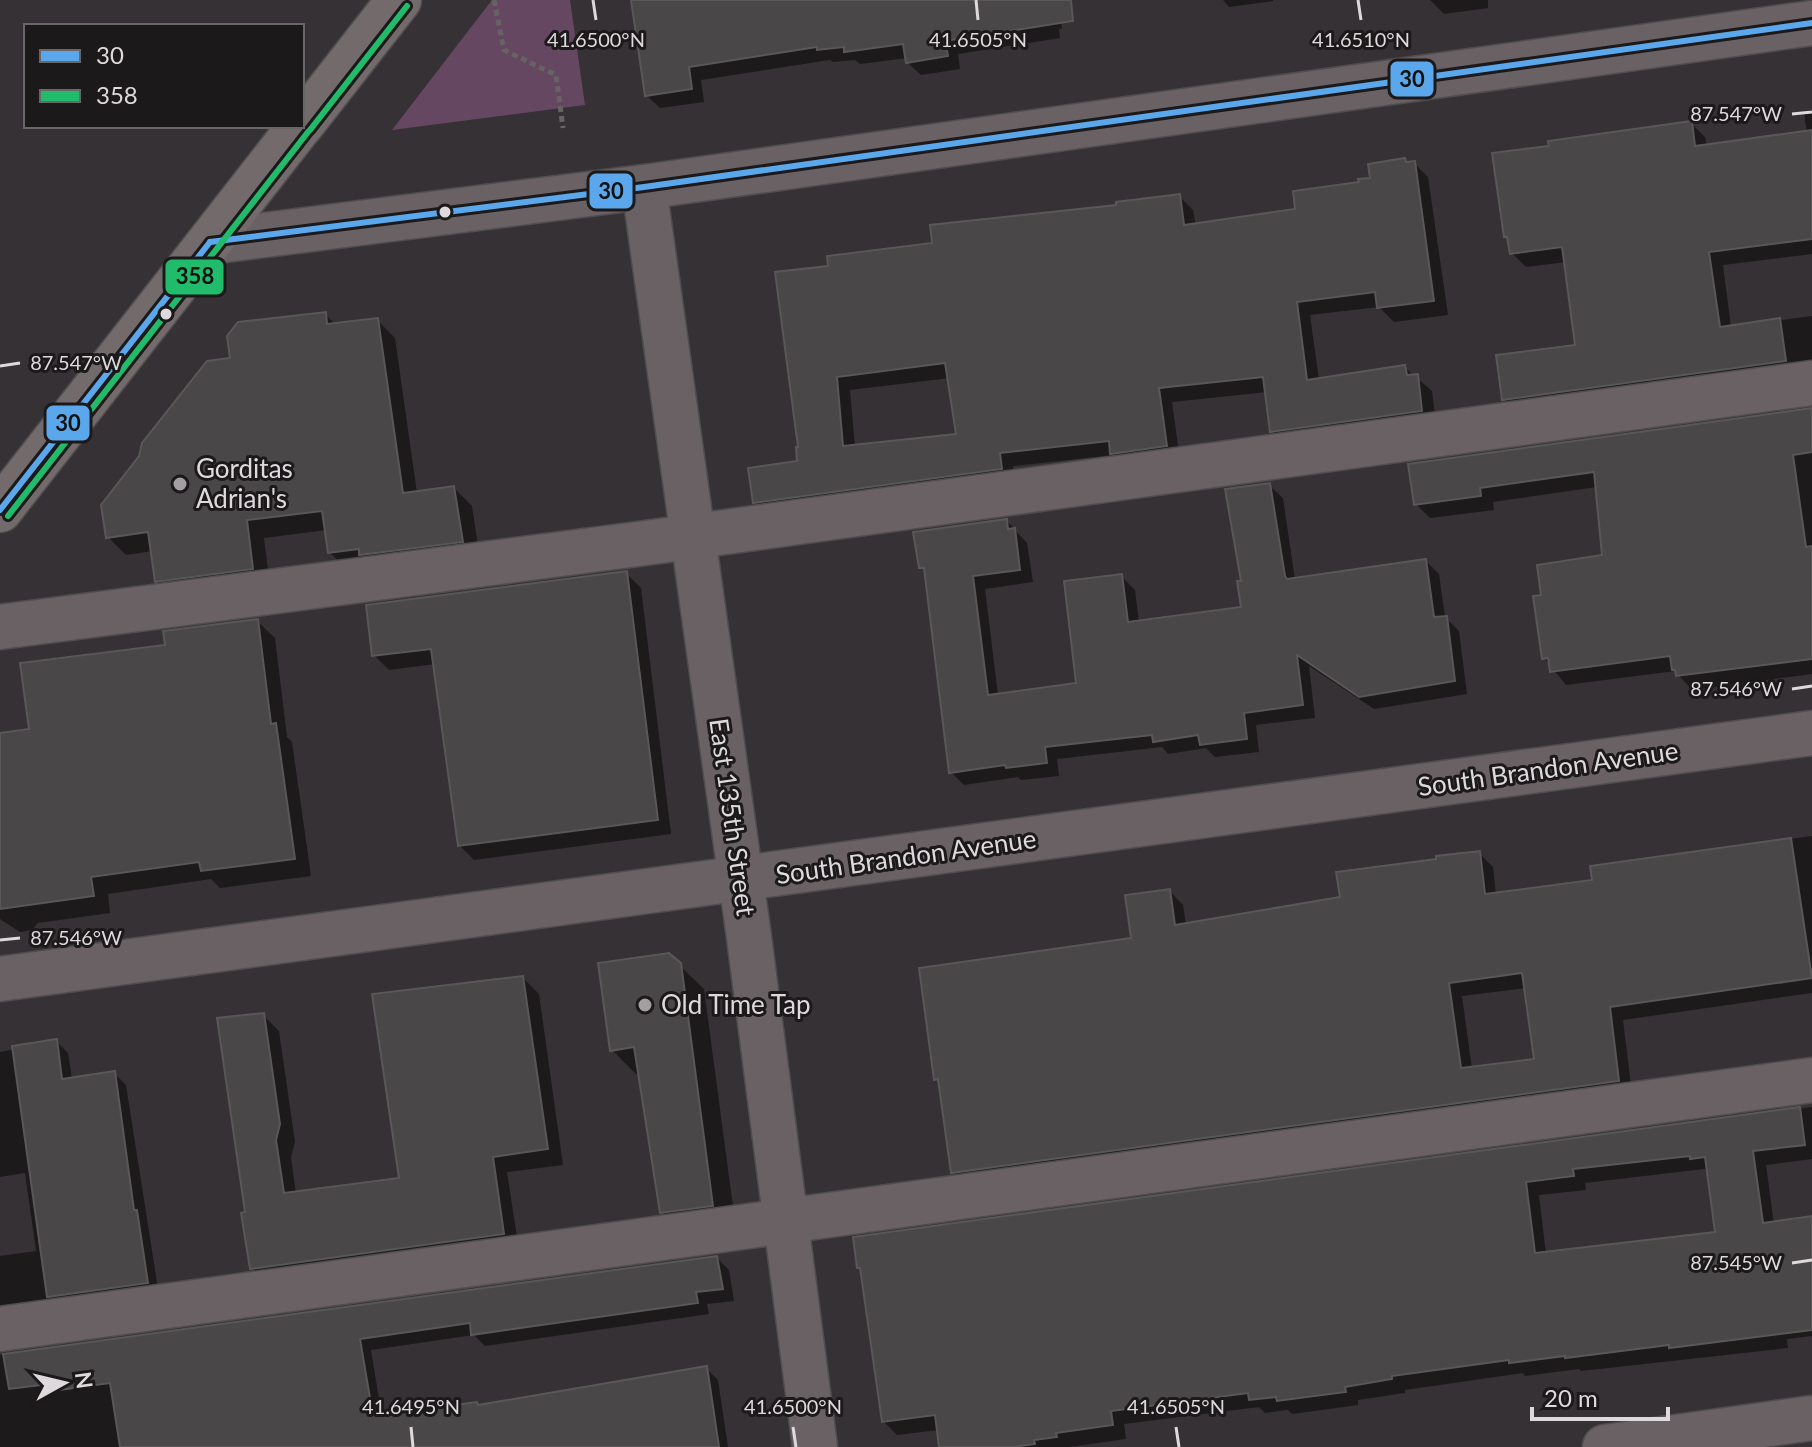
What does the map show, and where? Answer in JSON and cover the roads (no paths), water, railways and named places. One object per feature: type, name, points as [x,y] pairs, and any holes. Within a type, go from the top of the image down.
[{"type":"main road","points":[[304,121],[399,0]]},
{"type":"main road","points":[[0,510],[299,128]]},
{"type":"street","points":[[210,242],[644,187],[1812,23]]},
{"type":"street","name":"East 135th Street","points":[[644,187],[741,879],[815,1447]]},
{"type":"street","points":[[0,627],[1812,383]]},
{"type":"street","name":"South Brandon Avenue","points":[[0,979],[1812,733]]},
{"type":"street","points":[[0,1329],[1812,1080]]},
{"type":"street","points":[[1605,1447],[1812,1418]]},
{"type":"place","name":"Gorditas Adrian's","points":[[180,484]]},
{"type":"place","name":"Old Time Tap","points":[[645,1005]]}]
